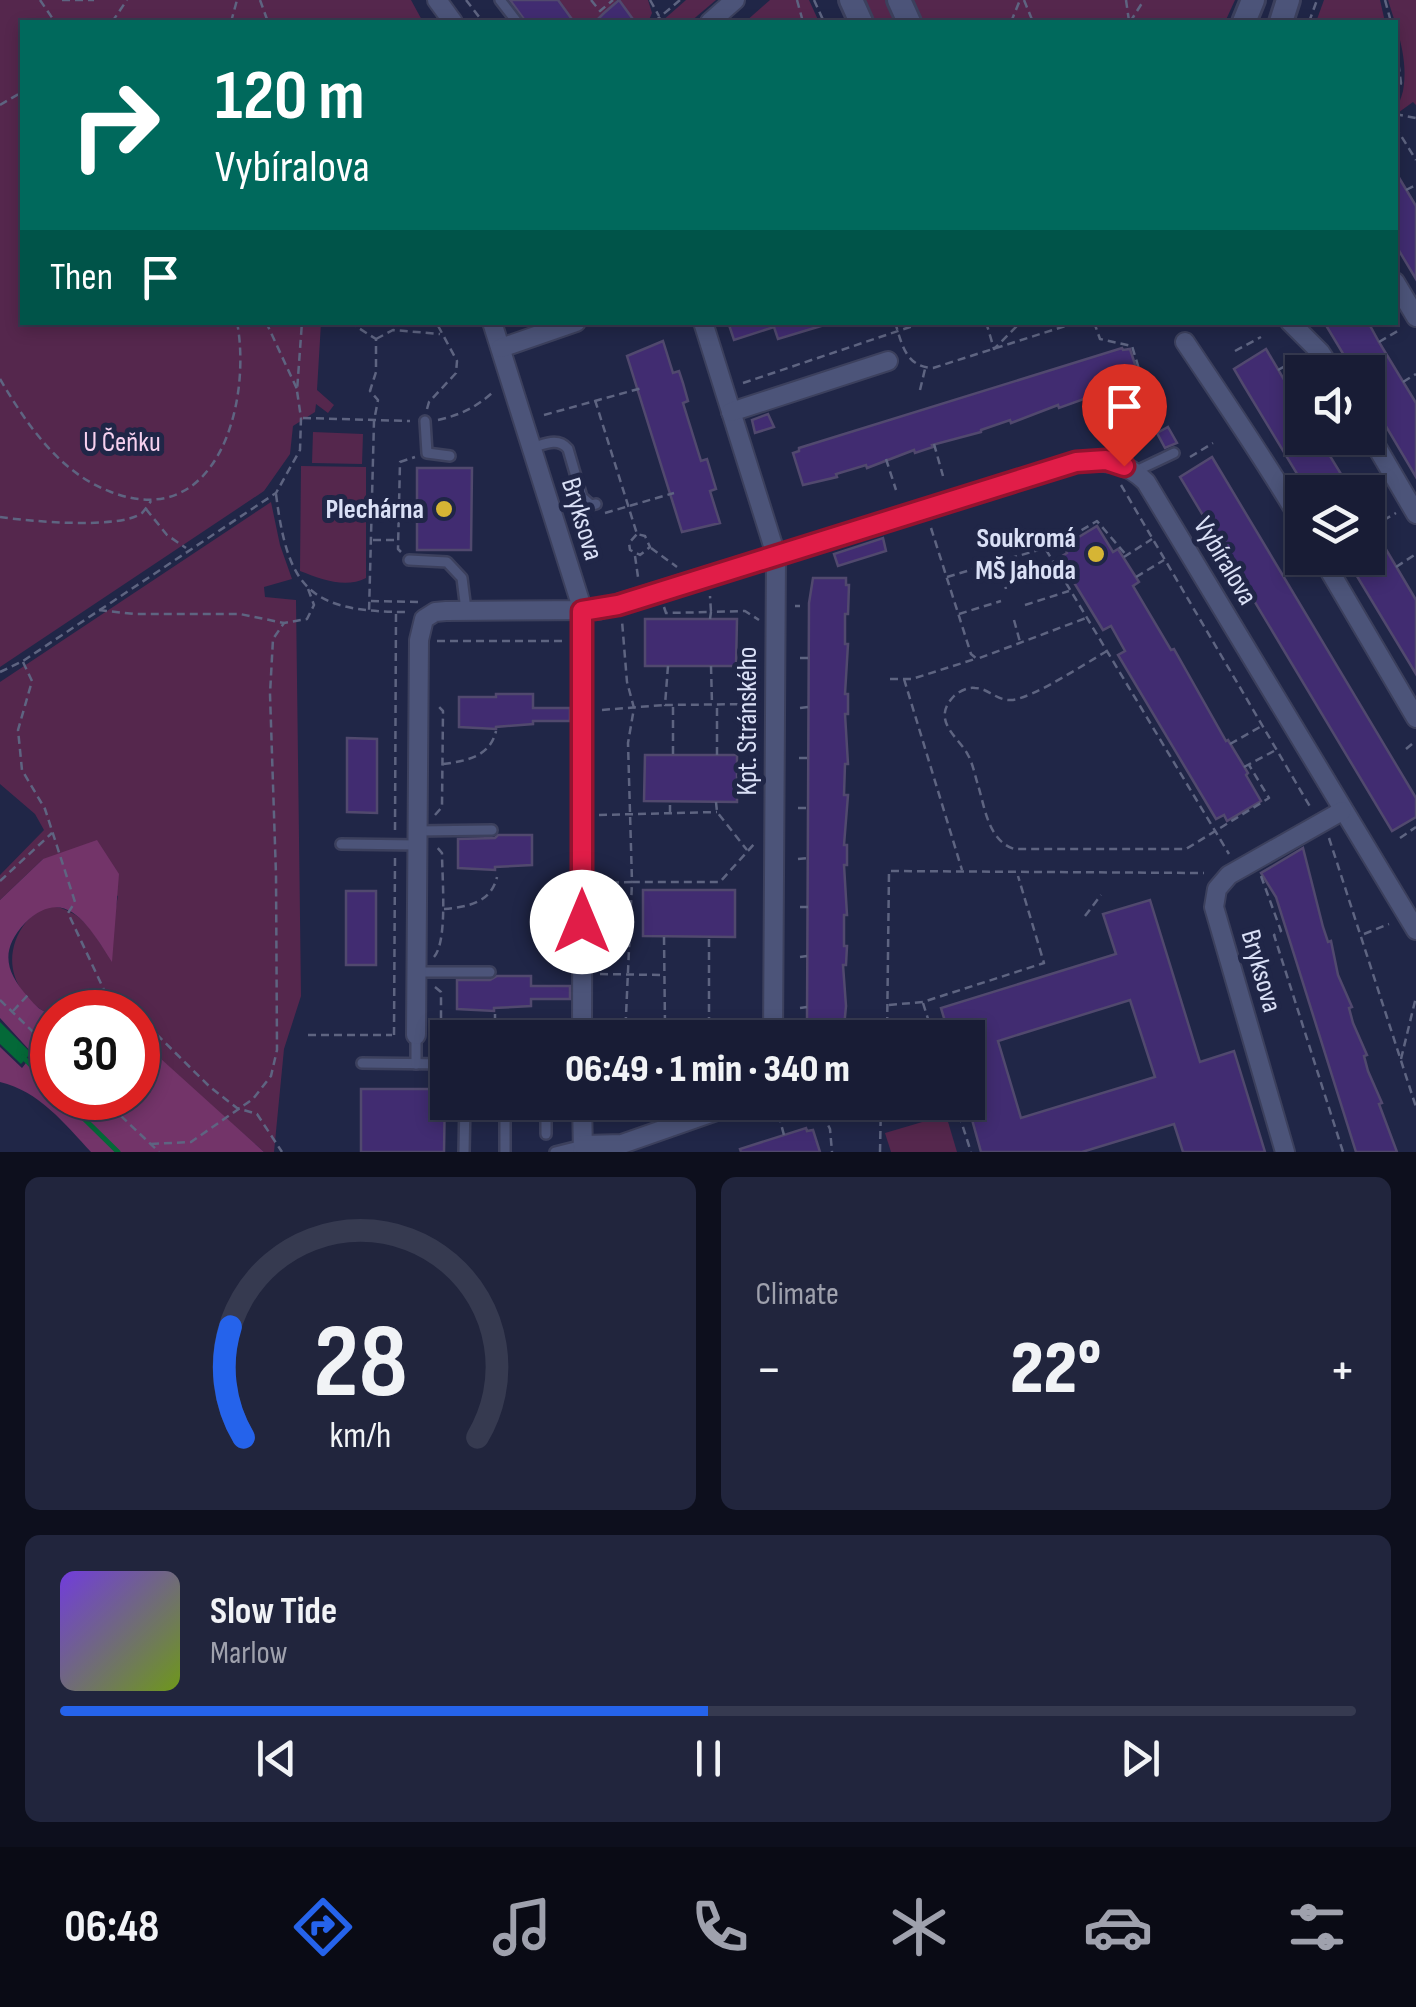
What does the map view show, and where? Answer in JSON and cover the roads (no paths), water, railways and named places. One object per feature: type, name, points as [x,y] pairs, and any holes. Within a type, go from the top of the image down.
[{"type":"street","points":[[712,20],[735,0]]},
{"type":"street","points":[[1398,287],[1416,317]]},
{"type":"street","name":"Bryksova","points":[[493,325],[582,611],[582,1020]]},
{"type":"street","points":[[500,348],[567,325]]},
{"type":"street","name":"Kpt. Stránského","points":[[705,325],[776,555],[773,1020]]},
{"type":"street","points":[[1293,325],[1322,355]]},
{"type":"street","points":[[1185,342],[1285,494]]},
{"type":"street","points":[[731,412],[888,361]]},
{"type":"street","points":[[1379,455],[1407,513]]},
{"type":"street","points":[[416,1035],[424,972],[420,626],[440,611],[582,611],[618,605],[1076,462],[1106,460],[1133,464]]},
{"type":"street","name":"Vybíralova","points":[[1133,464],[1413,924]]},
{"type":"street","points":[[1332,575],[1416,718]]},
{"type":"street","name":"Bryksova","points":[[1285,1152],[1214,907],[1217,889],[1243,863],[1342,811]]},
{"type":"street","points":[[582,1120],[583,1149],[623,1148],[695,1120]]},
{"type":"lane","points":[[500,0],[515,20]]},
{"type":"lane","points":[[425,420],[427,453],[450,456]]},
{"type":"lane","points":[[532,448],[555,441],[563,444],[582,498],[596,504]]},
{"type":"lane","points":[[1133,464],[1174,453]]},
{"type":"lane","points":[[409,560],[447,562],[462,578],[466,610]]},
{"type":"lane","points":[[341,844],[492,830]]},
{"type":"lane","points":[[424,972],[490,972]]},
{"type":"lane","points":[[416,1035],[416,1064]]},
{"type":"lane","points":[[362,1064],[430,1064]]},
{"type":"lane","points":[[464,1120],[464,1152]]},
{"type":"lane","points":[[505,1152],[506,1120]]},
{"type":"lane","points":[[546,1120],[546,1134]]},
{"type":"lane","points":[[555,1152],[583,1149]]},
{"type":"waterway","points":[[23,1057],[30,1064]]},
{"type":"waterway","points":[[85,1120],[118,1152]]},
{"type":"place","name":"Plechárna","points":[[444,509]]},
{"type":"place","name":"Soukromá MŠ Jahoda","points":[[1096,554]]},
{"type":"park label","name":"U Čeňku","points":[[122,442]]}]
